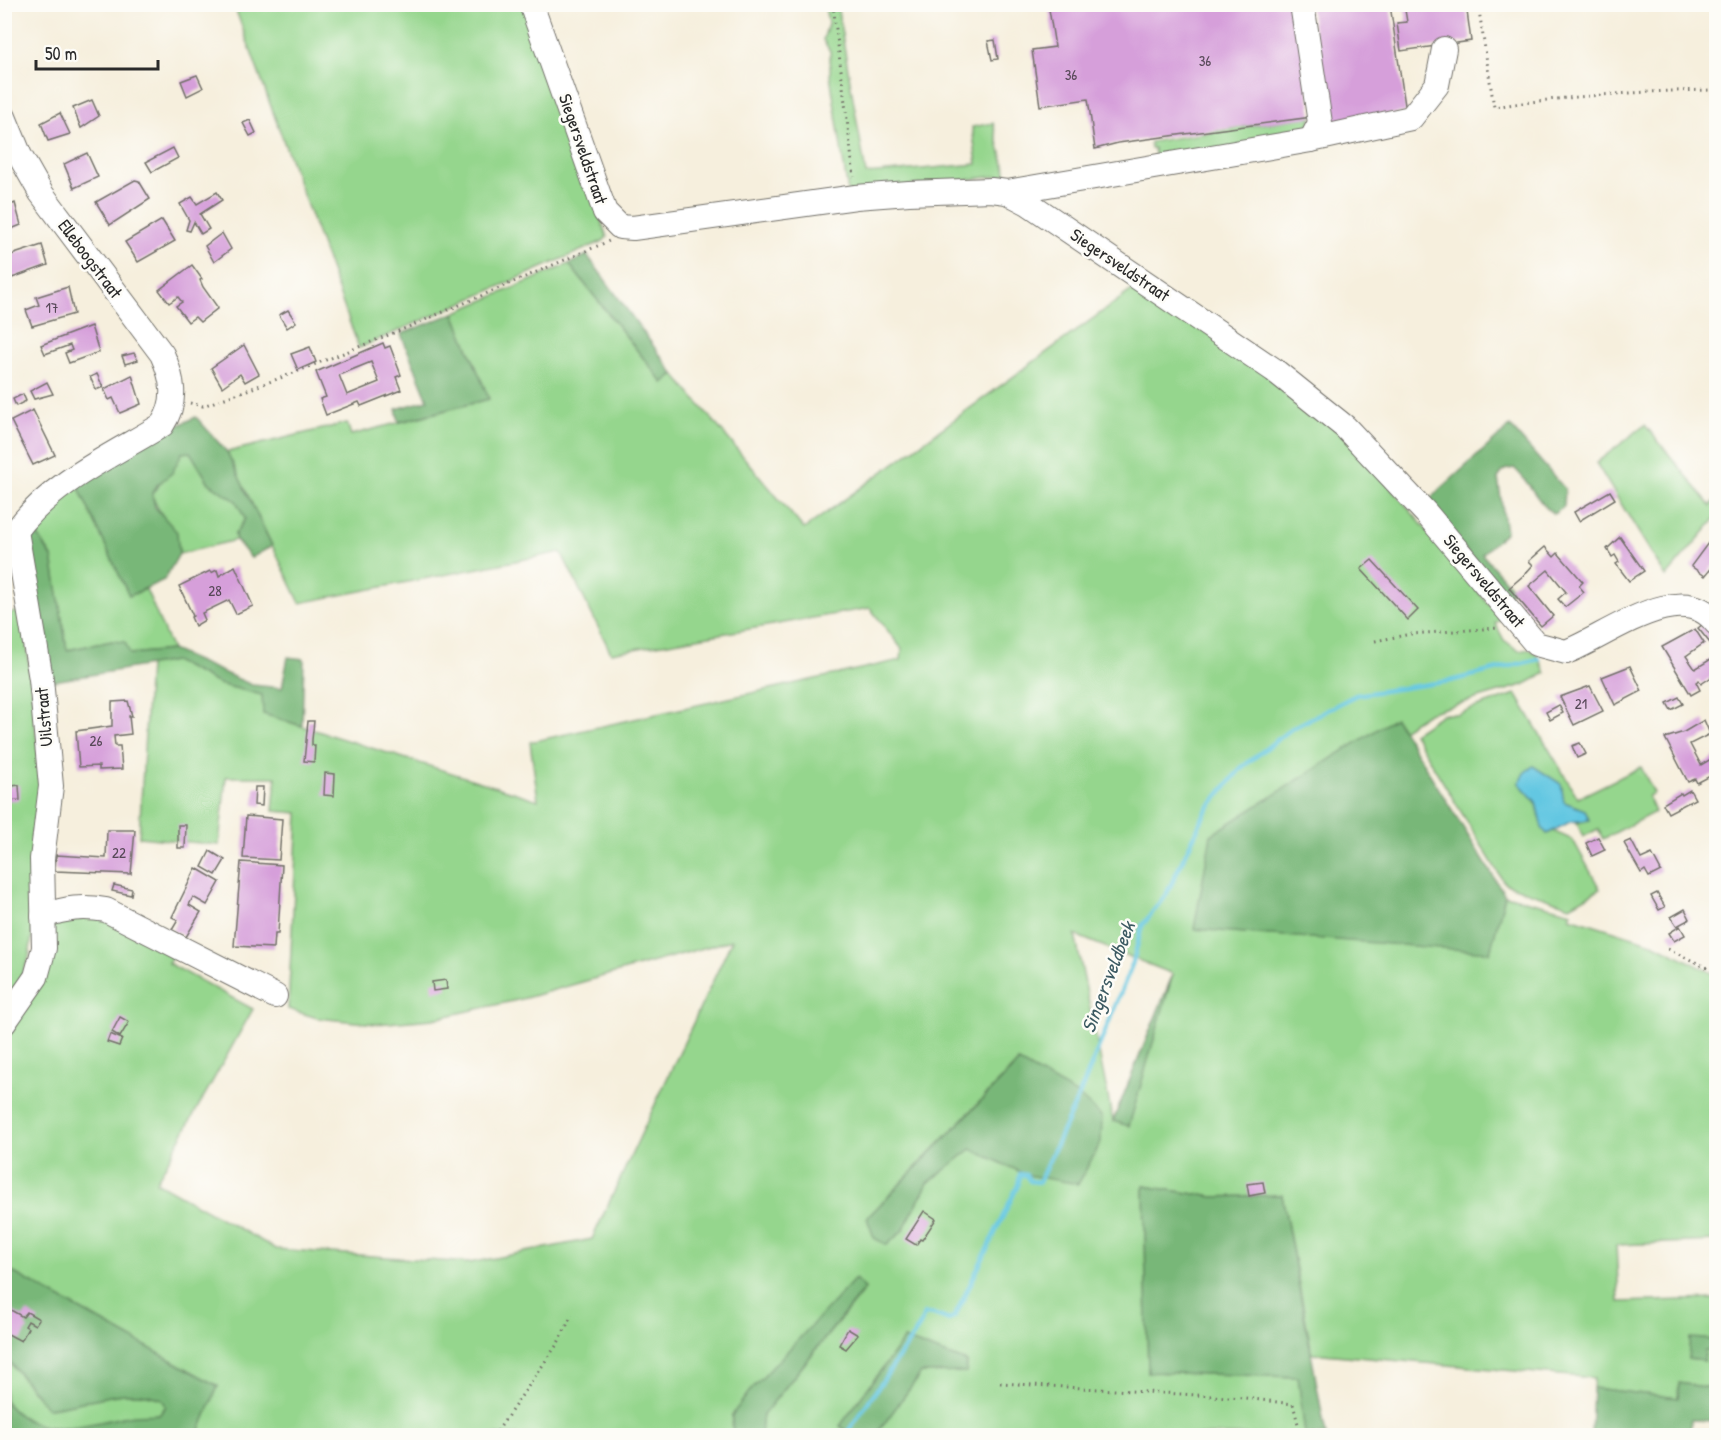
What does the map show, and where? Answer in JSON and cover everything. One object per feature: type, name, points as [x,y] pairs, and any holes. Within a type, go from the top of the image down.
[{"type":"street","name":"Siegersveldstraat","points":[[531,4],[605,212],[620,227],[633,228],[856,197],[954,190],[1007,192],[1028,203],[1274,370],[1345,427],[1426,513],[1536,644],[1566,652],[1660,607],[1679,604],[1695,606],[1716,623]]},
{"type":"street","points":[[1302,4],[1320,123],[1311,140]]},
{"type":"street","points":[[1007,192],[1311,140],[1411,118],[1437,85],[1444,49]]},
{"type":"street","name":"Elleboogstraat","points":[[4,117],[20,156],[41,193],[162,354],[171,373],[173,399]]},
{"type":"street","points":[[10,533],[33,508],[57,488],[162,425],[170,413],[173,399]]},
{"type":"street","name":"Uilstraat","points":[[4,1023],[36,976],[44,948],[42,859],[51,786],[41,680],[10,533]]},
{"type":"street","points":[[43,916],[82,906],[106,910],[275,996]]},
{"type":"path","points":[[833,4],[856,197]]},
{"type":"path","points":[[1478,4],[1494,107],[1541,100],[1660,91],[1716,90]]},
{"type":"path","points":[[173,399],[203,406],[291,374],[607,243],[620,227]]},
{"type":"path","points":[[1375,641],[1411,634],[1524,628]]},
{"type":"path","points":[[1668,949],[1716,972]]},
{"type":"path","points":[[494,1436],[558,1342],[572,1316]]},
{"type":"path","points":[[1000,1383],[1245,1398],[1293,1404],[1301,1436]]},
{"type":"green space","points":[[234,5],[524,5],[607,237],[603,241],[359,348]]},
{"type":"green space","points":[[825,5],[837,5],[866,174],[977,164],[972,127],[993,123],[1007,175],[848,193],[830,75],[830,51],[823,40],[828,24]]},
{"type":"green space","points":[[1312,116],[1308,133],[1156,164],[1154,148],[1151,148],[1150,142]]},
{"type":"green space","points":[[587,255],[674,374],[663,383],[569,264]]},
{"type":"green space","points":[[569,264],[663,383],[674,374],[804,529],[1139,285],[1291,389],[1357,447],[1501,619],[1495,623],[1504,640],[1519,651],[1529,649],[1536,653],[1546,673],[1523,685],[1428,713],[1402,730],[1394,718],[1489,952],[1505,895],[1572,912],[1570,917],[1655,944],[1716,975],[1716,1241],[1616,1245],[1619,1302],[1716,1299],[1716,1340],[1690,1339],[1688,1359],[1704,1361],[1705,1349],[1716,1350],[1716,1389],[1679,1383],[1678,1398],[1593,1388],[1594,1378],[1312,1353],[1282,1195],[1214,1197],[1144,1186],[1148,1372],[1299,1377],[1305,1435],[876,1435],[921,1373],[966,1371],[967,1362],[904,1339],[840,1426],[852,1435],[760,1435],[763,1415],[865,1289],[855,1279],[732,1415],[733,1435],[198,1435],[218,1386],[5,1268],[4,1036],[27,1007],[52,922],[86,912],[175,953],[168,963],[253,1009],[156,1182],[276,1249],[469,1263],[592,1239],[732,940],[522,999],[433,1019],[376,1024],[317,1018],[288,1009],[298,813],[273,811],[276,777],[226,777],[219,845],[139,837],[149,665],[174,661],[219,684],[263,695],[263,714],[538,800],[530,742],[901,660],[902,649],[870,608],[611,653],[561,552],[300,603],[227,452],[347,423],[351,435],[489,399],[454,313]],"holes":[[[1075,935],[1173,974],[1113,1121]],[[1018,1062],[1090,1162],[1078,1184],[971,1149],[928,1183],[903,1230],[886,1245],[867,1218]]]},
{"type":"green space","points":[[454,313],[489,399],[399,422],[396,409],[428,400],[401,334]]},
{"type":"green space","points":[[196,417],[227,452],[272,546],[251,558],[236,540],[235,534],[245,519],[236,501],[209,483],[190,452],[182,453],[172,473],[157,485],[152,494],[155,507],[177,532],[179,554],[164,580],[129,596],[77,484],[160,434]]},
{"type":"green space","points":[[1645,425],[1711,506],[1716,499],[1716,518],[1666,577],[1596,463]]},
{"type":"green space","points":[[1510,426],[1565,489],[1564,506],[1554,514],[1514,468],[1504,470],[1498,478],[1506,532],[1482,554],[1513,589],[1506,598],[1425,503]]},
{"type":"green space","points":[[190,451],[209,483],[236,501],[246,519],[235,534],[236,540],[179,554],[176,538],[158,509],[152,494],[182,453]]},
{"type":"green space","points":[[77,484],[129,596],[146,589],[172,650],[130,654],[112,641],[67,650],[52,557],[31,525]]},
{"type":"green space","points":[[31,525],[52,557],[67,650],[112,641],[125,642],[130,654],[172,650],[252,685],[282,688],[288,657],[304,659],[302,726],[263,714],[262,695],[219,684],[174,661],[49,682],[23,538]]},
{"type":"green space","points":[[23,609],[41,781],[34,923],[29,957],[17,989],[5,1005],[4,616]]},
{"type":"green space","points":[[1516,694],[1578,798],[1641,767],[1654,793],[1648,796],[1655,812],[1603,839],[1598,829],[1583,837],[1577,823],[1589,820],[1585,810],[1564,802],[1561,784],[1519,783],[1536,802],[1547,834],[1553,831],[1573,840],[1600,889],[1570,906],[1505,884],[1413,733],[1442,714],[1457,714]]},
{"type":"green space","points":[[1395,718],[1505,895],[1490,952],[1194,929],[1211,835]]},
{"type":"green space","points":[[1173,974],[1129,1126],[1113,1121]]},
{"type":"green space","points":[[1019,1062],[1078,1095],[1102,1117],[1101,1142],[1078,1184],[1027,1175],[971,1149],[928,1183],[903,1230],[887,1245],[874,1238],[867,1218]]},
{"type":"green space","points":[[1144,1186],[1214,1197],[1282,1195],[1326,1435],[1305,1435],[1298,1377],[1148,1372]]},
{"type":"green space","points":[[5,1268],[218,1386],[198,1435],[5,1435],[4,1400],[16,1413],[29,1421],[43,1426],[58,1427],[73,1427],[132,1415],[160,1414],[166,1406],[162,1399],[148,1395],[119,1394],[47,1408],[5,1356]]},
{"type":"green space","points":[[855,1279],[865,1288],[763,1415],[760,1435],[733,1435],[732,1415],[749,1392]]},
{"type":"green space","points":[[1690,1338],[1716,1340],[1716,1350],[1705,1350],[1704,1361],[1688,1359]]},
{"type":"green space","points":[[904,1339],[967,1362],[966,1372],[921,1373],[876,1435],[852,1435],[840,1426]]},
{"type":"green space","points":[[4,1356],[47,1408],[119,1394],[148,1395],[162,1399],[166,1406],[160,1414],[123,1417],[72,1433],[46,1432],[24,1426],[5,1400]]},
{"type":"green space","points":[[1679,1383],[1716,1389],[1716,1421],[1691,1420],[1690,1435],[1591,1435],[1593,1388],[1678,1398]]},
{"type":"water","points":[[1533,766],[1561,784],[1564,802],[1585,810],[1589,820],[1570,822],[1547,834],[1542,828],[1536,802],[1519,783],[1524,773]]},
{"type":"building","points":[[1074,4],[1296,4],[1312,117],[1118,143],[1095,149],[1088,99],[1040,106],[1032,50],[1055,47],[1049,9]]},
{"type":"building","points":[[1404,4],[1466,4],[1471,41],[1401,51],[1397,23],[1407,22]]},
{"type":"building","points":[[1310,5],[1390,5],[1406,112],[1328,124]]},
{"type":"building","points":[[995,40],[998,59],[992,60],[988,41]]},
{"type":"building","points":[[197,75],[203,88],[187,96],[181,81]]},
{"type":"building","points":[[92,100],[99,116],[81,128],[73,108]]},
{"type":"building","points":[[60,113],[70,134],[48,141],[41,123]]},
{"type":"building","points":[[250,120],[256,133],[250,136],[243,123]]},
{"type":"building","points":[[173,148],[178,158],[152,172],[146,162]]},
{"type":"building","points":[[87,153],[98,177],[74,188],[64,164]]},
{"type":"building","points":[[135,180],[139,181],[150,199],[110,225],[96,202]]},
{"type":"building","points":[[217,192],[222,200],[200,214],[209,229],[201,234],[194,222],[190,231],[186,230],[189,220],[180,204],[192,197],[197,204]]},
{"type":"building","points":[[15,203],[21,225],[4,232],[4,208]]},
{"type":"building","points":[[162,220],[175,241],[138,262],[125,242]]},
{"type":"building","points":[[222,233],[231,249],[214,262],[205,246]]},
{"type":"building","points":[[42,245],[48,265],[12,278],[5,257]]},
{"type":"building","points":[[192,265],[202,279],[200,280],[203,287],[218,308],[200,322],[195,317],[188,322],[176,306],[182,302],[178,297],[169,303],[159,290]]},
{"type":"building","points":[[68,287],[74,314],[32,326],[26,310],[39,305],[36,297]]},
{"type":"building","points":[[288,310],[296,322],[287,328],[279,315]]},
{"type":"building","points":[[91,326],[99,352],[69,363],[65,353],[72,350],[70,345],[45,354],[41,345]]},
{"type":"building","points":[[383,343],[385,348],[390,346],[401,375],[396,377],[401,390],[361,406],[359,402],[326,415],[320,399],[326,397],[316,372]],"holes":[[[371,362],[379,382],[347,395],[339,375]]]},
{"type":"building","points":[[244,345],[259,374],[245,382],[240,374],[222,387],[211,368]]},
{"type":"building","points":[[310,347],[316,362],[298,370],[291,354]]},
{"type":"building","points":[[134,353],[138,360],[125,364],[122,356]]},
{"type":"building","points":[[97,374],[103,387],[96,390],[90,377]]},
{"type":"building","points":[[132,375],[141,404],[120,413],[113,398],[109,400],[104,389]]},
{"type":"building","points":[[47,382],[53,394],[34,399],[30,391]]},
{"type":"building","points":[[23,394],[26,401],[16,406],[13,399]]},
{"type":"building","points":[[33,410],[55,455],[33,465],[11,421]]},
{"type":"building","points":[[1610,491],[1615,499],[1579,521],[1574,512]]},
{"type":"building","points":[[1620,537],[1644,571],[1629,581],[1616,564],[1619,562],[1615,555],[1612,557],[1607,549]]},
{"type":"building","points":[[1708,543],[1714,548],[1716,544],[1716,567],[1714,565],[1705,576],[1691,566]]},
{"type":"building","points":[[1545,547],[1554,557],[1558,553],[1583,582],[1579,586],[1584,592],[1565,607],[1558,599],[1566,592],[1548,570],[1529,586],[1553,616],[1541,626],[1509,588],[1533,565],[1529,561]]},
{"type":"building","points":[[1372,560],[1418,610],[1408,620],[1361,569]]},
{"type":"building","points":[[235,566],[253,606],[236,614],[229,600],[202,613],[205,620],[195,626],[191,617],[193,616],[179,586],[210,571],[211,573],[217,570],[219,576]]},
{"type":"building","points":[[1703,624],[1716,640],[1714,648],[1698,628]]},
{"type":"building","points":[[1695,629],[1704,643],[1686,656],[1695,669],[1716,656],[1716,674],[1701,684],[1699,680],[1696,682],[1700,690],[1691,695],[1662,647]]},
{"type":"building","points":[[1630,666],[1642,691],[1615,705],[1602,677]]},
{"type":"building","points":[[1590,686],[1603,711],[1574,725],[1560,697]]},
{"type":"building","points":[[1679,697],[1683,704],[1671,710],[1667,703]]},
{"type":"building","points":[[128,701],[132,716],[129,716],[131,734],[114,736],[115,746],[120,746],[122,769],[99,770],[99,766],[79,767],[76,731],[112,726],[112,702]]},
{"type":"building","points":[[1559,705],[1563,713],[1550,720],[1546,712]]},
{"type":"building","points":[[1704,720],[1710,734],[1690,744],[1701,765],[1716,756],[1716,773],[1697,783],[1695,779],[1688,782],[1665,738],[1684,732]]},
{"type":"building","points":[[308,721],[314,721],[312,745],[315,745],[314,762],[304,761]]},
{"type":"building","points":[[1580,743],[1586,754],[1577,758],[1572,746]]},
{"type":"building","points":[[325,773],[335,774],[334,796],[324,795]]},
{"type":"building","points":[[19,785],[20,800],[4,801],[4,787]]},
{"type":"building","points":[[255,787],[263,787],[262,806],[254,805]]},
{"type":"building","points":[[1690,790],[1695,799],[1668,813],[1663,804]]},
{"type":"building","points":[[246,816],[282,819],[279,860],[243,858]]},
{"type":"building","points":[[178,825],[186,825],[185,848],[178,848]]},
{"type":"building","points":[[107,830],[135,830],[131,874],[55,871],[56,855],[106,858]]},
{"type":"building","points":[[1598,837],[1605,850],[1592,856],[1586,843]]},
{"type":"building","points":[[1631,840],[1641,859],[1652,854],[1661,871],[1649,877],[1645,870],[1641,873],[1624,843]]},
{"type":"building","points":[[210,851],[225,860],[216,875],[202,867]]},
{"type":"building","points":[[241,862],[282,865],[278,934],[275,934],[274,948],[234,946]]},
{"type":"building","points":[[196,868],[220,882],[207,905],[193,897],[189,905],[201,912],[186,937],[172,930],[178,920],[172,917]]},
{"type":"building","points":[[114,885],[132,889],[131,895],[112,891]]},
{"type":"building","points":[[1657,893],[1665,907],[1659,910],[1651,896]]},
{"type":"building","points":[[1685,909],[1690,919],[1677,926],[1671,917]]},
{"type":"building","points":[[1680,926],[1685,935],[1674,941],[1669,933]]},
{"type":"building","points":[[446,980],[447,989],[433,991],[432,982]]},
{"type":"building","points":[[120,1017],[129,1022],[120,1037],[112,1032]]},
{"type":"building","points":[[110,1034],[122,1039],[119,1046],[107,1042]]},
{"type":"building","points":[[1263,1182],[1265,1193],[1249,1196],[1247,1184]]},
{"type":"building","points":[[924,1211],[936,1219],[916,1245],[906,1239]]},
{"type":"building","points":[[9,1309],[23,1317],[27,1312],[39,1319],[35,1325],[28,1321],[25,1326],[28,1328],[21,1341],[4,1332],[4,1317]]},
{"type":"building","points":[[848,1329],[858,1335],[846,1349],[839,1345]]},
{"type":"waterway","name":"Singersveldbeek","points":[[845,1436],[920,1326],[924,1314],[936,1315],[949,1320],[955,1316],[1018,1185],[1020,1174],[1026,1175],[1030,1181],[1039,1182],[1081,1091],[1133,962],[1142,926],[1167,893],[1206,811],[1241,768],[1291,729],[1356,695],[1450,681],[1539,659]]}]
